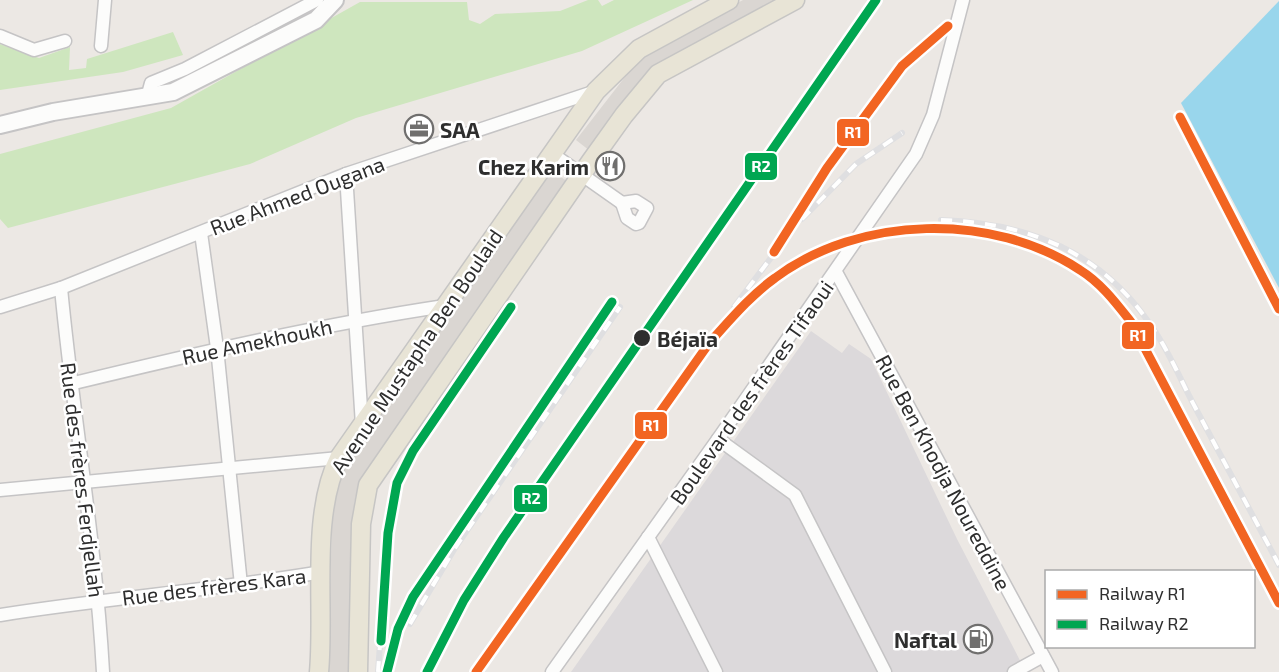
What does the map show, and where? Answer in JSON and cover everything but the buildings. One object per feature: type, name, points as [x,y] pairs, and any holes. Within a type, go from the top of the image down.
[{"type":"main road","points":[[0,125],[53,112],[173,92],[316,20],[335,0]]},
{"type":"main road","name":"Avenue Mustapha Ben Boulaid","points":[[319,672],[326,493],[330,475],[339,458],[596,91],[639,49],[729,0]]},
{"type":"main road","name":"Avenue Mustapha Ben Boulaid","points":[[358,672],[361,524],[368,484],[624,115],[658,74],[795,0]]},
{"type":"street","points":[[102,46],[105,0]]},
{"type":"street","points":[[147,98],[151,84],[185,69],[317,0]]},
{"type":"street","name":"Boulevard des frères Tifaoui","points":[[552,672],[836,272],[923,141],[944,78],[963,0]]},
{"type":"street","points":[[0,36],[34,50],[65,41]]},
{"type":"street","name":"Rue Ahmed Ougana","points":[[0,308],[61,288],[346,174],[596,91]]},
{"type":"street","points":[[551,153],[622,203]]},
{"type":"street","points":[[346,174],[362,426]]},
{"type":"street","points":[[201,232],[217,348],[241,585]]},
{"type":"street","name":"Rue Ben Khodja Noureddine","points":[[836,272],[1052,672]]},
{"type":"street","name":"Rue des frères Ferdjellah","points":[[61,288],[70,384],[99,599],[103,672]]},
{"type":"street","name":"Rue Amekhoukh","points":[[70,384],[217,348],[356,319],[446,306]]},
{"type":"street","points":[[718,439],[795,495],[885,672]]},
{"type":"street","points":[[0,490],[84,484],[339,458]]},
{"type":"street","points":[[648,537],[716,672]]},
{"type":"street","name":"Rue des frères Kara","points":[[0,615],[99,599],[241,585],[322,572]]},
{"type":"street","points":[[1014,672],[1043,656]]},
{"type":"shaded area","points":[[743,0],[780,0],[653,69],[590,151],[576,140],[642,55]]},
{"type":"shaded area","points":[[550,170],[567,181],[360,481],[352,523],[348,672],[328,672],[332,522],[335,495],[341,472]]},
{"type":"shaded area","points":[[811,331],[842,353],[849,344],[871,359],[957,539],[1026,672],[571,672]]},
{"type":"green space","points":[[588,0],[598,0],[602,6],[614,0],[693,0],[582,51],[356,118],[250,164],[8,228],[0,219],[0,154],[171,108],[360,2],[467,2],[469,20],[480,24],[495,14],[560,11]]},
{"type":"green space","points":[[173,32],[183,55],[123,72],[0,90],[0,44],[39,58],[70,47],[69,70],[86,68],[87,59]]},
{"type":"water","points":[[1279,1],[1279,288],[1181,103]]},
{"type":"railway","points":[[774,252],[827,168],[902,66],[948,26]]},
{"type":"railway","points":[[1180,117],[1279,309]]},
{"type":"railway","points":[[802,219],[856,164],[902,133]]},
{"type":"railway","points":[[941,220],[1004,227],[1061,246],[1110,279],[1132,301],[1164,346],[1279,565]]},
{"type":"railway","points":[[476,672],[710,342],[733,317],[766,285],[809,257],[846,242],[885,232],[926,229],[967,230],[1007,238],[1045,251],[1095,281],[1131,322],[1279,603]]},
{"type":"railway","points":[[734,307],[779,247]]},
{"type":"railway","points":[[387,672],[398,629],[413,597],[612,302]]},
{"type":"railway","points":[[378,672],[388,533],[397,483],[413,451],[511,307]]},
{"type":"railway","points":[[410,624],[455,548],[620,307]]},
{"type":"rail line","name":"R2","points":[[427,672],[464,600],[504,537],[876,0]]},
{"type":"rail line","name":"R1","points":[[774,252],[827,168],[902,66],[948,26]]},
{"type":"rail line","name":"R1","points":[[1180,117],[1279,309]]},
{"type":"rail line","name":"R1","points":[[476,672],[710,342],[733,317],[766,285],[809,257],[846,242],[885,232],[926,229],[967,230],[1007,238],[1045,251],[1095,281],[1131,322],[1279,603]]},
{"type":"rail line","name":"R2","points":[[387,672],[398,629],[413,597],[612,302]]},
{"type":"rail line","name":"R2","points":[[381,641],[388,533],[397,483],[413,451],[511,307]]},
{"type":"place","name":"SAA","points":[[419,129]]},
{"type":"place","name":"Chez Karim","points":[[610,166]]},
{"type":"place","name":"Béjaïa","points":[[642,338]]},
{"type":"place","name":"Naftal","points":[[978,639]]}]
